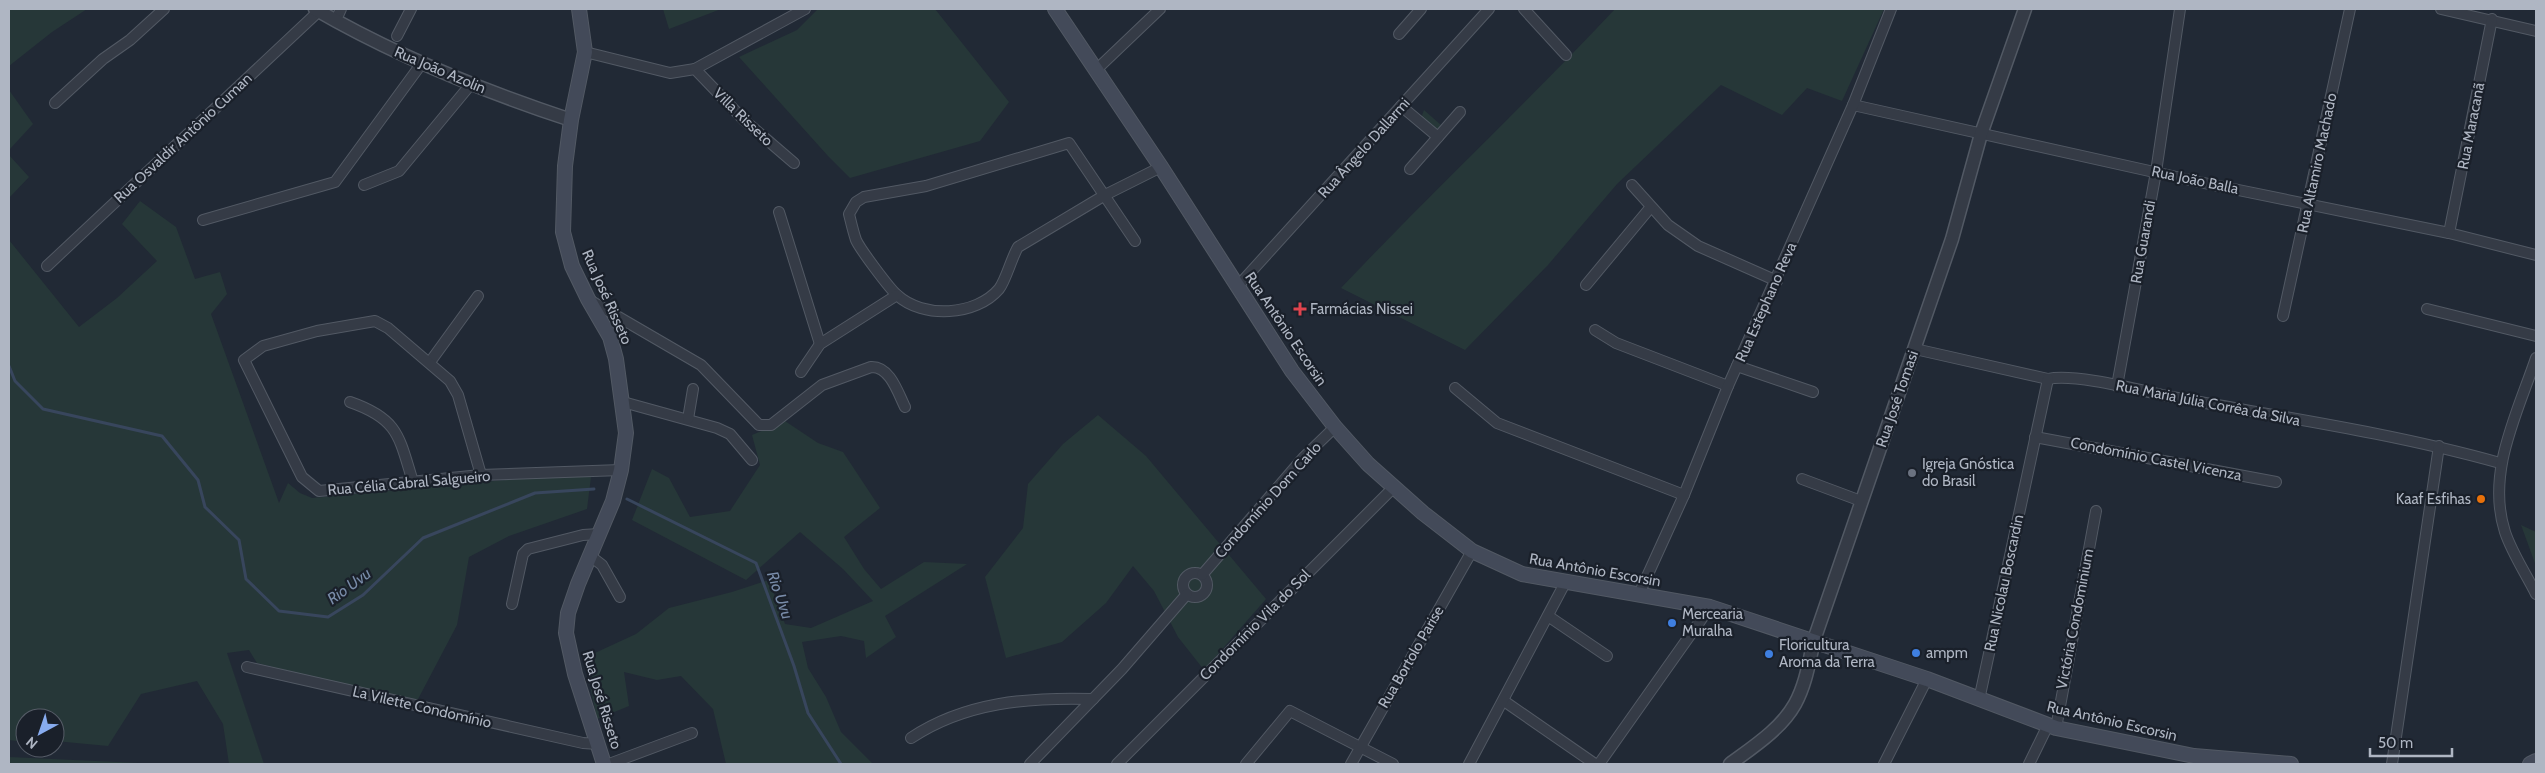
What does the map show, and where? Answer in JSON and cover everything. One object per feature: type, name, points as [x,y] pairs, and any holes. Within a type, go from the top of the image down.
[{"type":"main road","name":"Rua José Risseto","points":[[579,9],[584,52],[571,120],[565,166],[563,232],[572,266],[610,337],[623,402],[626,433],[621,470],[613,501],[589,555],[568,613],[566,633],[576,674],[604,764]]},
{"type":"main road","name":"Rua Antônio Escorsin","points":[[1055,9],[1161,167],[1292,370],[1335,427],[1368,464],[1423,513],[1472,550],[1522,574],[1710,607],[1927,679],[2052,726],[2194,756],[2291,764]]},
{"type":"main road","points":[[2530,764],[2536,762]]},
{"type":"street","points":[[56,103],[103,59],[130,40],[164,9]]},
{"type":"street","points":[[397,36],[411,9]]},
{"type":"street","points":[[584,52],[670,73],[694,69],[805,9]]},
{"type":"street","points":[[1096,70],[1160,9]]},
{"type":"street","points":[[1399,34],[1421,9]]},
{"type":"street","name":"Rua Ângelo Dallarmi","points":[[1238,286],[1489,9]]},
{"type":"street","points":[[1524,9],[1566,55]]},
{"type":"street","name":"Rua Estephano Reva","points":[[1640,594],[1684,496],[1728,386],[1854,104],[1891,9]]},
{"type":"street","name":"Rua José Tomasi","points":[[1730,764],[1763,740],[1784,720],[1795,704],[1805,680],[1814,640],[1952,239],[1981,134],[2025,9]]},
{"type":"street","name":"Rua Guarandi","points":[[2117,386],[2156,172],[2180,9]]},
{"type":"street","name":"Rua Altamiro Machado","points":[[2283,316],[2350,9]]},
{"type":"street","points":[[2441,9],[2492,19],[2536,31]]},
{"type":"street","name":"Rua João Azolin","points":[[317,10],[338,14],[422,63],[471,84],[571,120]]},
{"type":"street","name":"Rua Osvaldir Antônio Cuman","points":[[47,266],[317,10]]},
{"type":"street","name":"Rua Maracanã","points":[[2449,233],[2492,19]]},
{"type":"street","points":[[203,220],[335,182],[422,63]]},
{"type":"street","name":"Villa Risseto","points":[[694,69],[744,120],[794,164]]},
{"type":"street","points":[[364,185],[399,171],[471,84]]},
{"type":"street","name":"Rua João Balla","points":[[1854,104],[2156,172],[2449,233],[2536,256]]},
{"type":"street","points":[[1401,106],[1438,137]]},
{"type":"street","points":[[1410,169],[1460,112]]},
{"type":"street","points":[[1135,241],[1105,195],[1069,143],[926,186],[864,197],[856,202],[849,214],[856,241],[897,295],[911,304],[944,311],[964,310],[982,302],[999,288],[1010,260],[1018,247],[1105,195],[1161,167]]},
{"type":"street","points":[[1632,185],[1650,208],[1668,225],[1698,246],[1777,280]]},
{"type":"street","points":[[1586,285],[1650,208]]},
{"type":"street","points":[[779,212],[820,344]]},
{"type":"street","points":[[801,372],[820,344],[897,295]]},
{"type":"street","points":[[478,296],[430,362],[450,381],[458,395],[481,475]]},
{"type":"street","points":[[588,299],[701,365],[760,424],[771,425],[822,385],[879,367],[885,371],[905,408]]},
{"type":"street","points":[[2427,309],[2536,336]]},
{"type":"street","name":"Rua Célia Cabral Salgueiro","points":[[430,362],[388,328],[375,321],[317,331],[263,346],[244,360],[302,477],[310,486],[319,491],[481,475],[621,470]]},
{"type":"street","points":[[1595,330],[1616,342],[1728,386]]},
{"type":"street","name":"Rua Maria Júlia Corrêa da Silva","points":[[1915,349],[2048,378],[2059,376],[2117,386],[2439,446],[2500,463]]},
{"type":"street","points":[[2536,358],[2500,463],[2498,503],[2505,534],[2536,594]]},
{"type":"street","points":[[1737,366],[1813,392]]},
{"type":"street","name":"Rua Nicolau Boscardin","points":[[1979,700],[2048,378]]},
{"type":"street","points":[[1455,388],[1497,423],[1684,496]]},
{"type":"street","points":[[688,420],[693,389]]},
{"type":"street","points":[[350,402],[367,408],[399,434],[413,482]]},
{"type":"street","points":[[623,402],[730,434],[752,460]]},
{"type":"street","name":"Condomínio Dom Carlo","points":[[1187,594],[1183,588],[1183,580],[1187,574],[1195,572],[1202,574],[1304,457],[1335,427]]},
{"type":"street","name":"Condomínio Castel Vicenza","points":[[2035,438],[2276,482]]},
{"type":"street","points":[[2392,764],[2439,446]]},
{"type":"street","points":[[1802,478],[1861,501]]},
{"type":"street","name":"Condomínio Vila do Sol","points":[[1117,764],[1394,487]]},
{"type":"street","name":"Victória Condominium","points":[[2029,764],[2052,726],[2096,511]]},
{"type":"street","points":[[512,604],[523,554],[528,549],[583,535],[599,534]]},
{"type":"street","name":"Rua Bortolo Parise","points":[[1351,764],[1472,550]]},
{"type":"street","points":[[589,555],[602,565],[620,597]]},
{"type":"street","points":[[1030,764],[1093,699],[1187,594],[1194,597],[1202,595],[1206,588],[1206,581],[1202,574]]},
{"type":"street","points":[[1469,764],[1565,583]]},
{"type":"street","points":[[1599,764],[1710,607]]},
{"type":"street","points":[[1548,616],[1606,656]]},
{"type":"street","name":"La Vilette Condomínio","points":[[247,668],[583,743],[598,744]]},
{"type":"street","points":[[1884,764],[1927,679]]},
{"type":"street","points":[[911,738],[926,728],[962,712],[1023,700],[1048,698],[1093,699]]},
{"type":"street","points":[[1504,701],[1595,764]]},
{"type":"street","points":[[1246,764],[1290,711],[1393,764]]},
{"type":"street","points":[[609,764],[692,733]]},
{"type":"shaded area","points":[[9,9],[87,9],[52,32],[9,66]]},
{"type":"shaded area","points":[[663,9],[721,9],[669,29]]},
{"type":"shaded area","points":[[818,9],[935,9],[1009,102],[980,141],[850,178],[739,57],[797,30]]},
{"type":"shaded area","points":[[1615,9],[1884,9],[1842,101],[1807,88],[1782,115],[1721,85],[1617,184],[1548,265],[1465,350],[1341,288],[1547,79]]},
{"type":"shaded area","points":[[9,90],[33,124],[9,150]]},
{"type":"shaded area","points":[[1424,110],[1441,125],[1433,135],[1421,118]]},
{"type":"shaded area","points":[[9,155],[29,177],[9,198]]},
{"type":"shaded area","points":[[140,201],[176,227],[195,279],[220,272],[227,294],[211,314],[279,503],[288,483],[300,493],[312,498],[538,477],[591,477],[587,509],[509,536],[469,557],[457,625],[416,703],[257,663],[249,650],[227,653],[264,764],[229,764],[223,724],[197,681],[141,694],[108,746],[65,742],[65,708],[15,708],[15,741],[9,740],[9,240],[79,327],[117,298],[157,261],[122,224]]},
{"type":"shaded area","points":[[1098,415],[1146,456],[1266,599],[1204,670],[1178,637],[1154,591],[1133,566],[1106,603],[1062,642],[1006,658],[985,577],[1023,528],[1028,484],[1063,444]]},
{"type":"shaded area","points":[[785,421],[818,443],[843,452],[880,508],[844,537],[864,569],[881,589],[924,562],[967,564],[885,616],[896,637],[866,658],[864,641],[841,636],[802,642],[808,668],[826,697],[841,732],[873,764],[726,764],[713,709],[681,676],[657,680],[624,672],[629,706],[597,719],[584,658],[636,634],[669,608],[732,592],[769,580],[785,624],[811,628],[873,601],[843,569],[800,532],[746,580],[632,520],[652,469],[669,478],[690,517],[730,511],[760,465],[752,435]]},
{"type":"shaded area","points":[[2521,525],[2536,532],[2536,566]]},
{"type":"shaded area","points":[[9,757],[139,763],[139,764],[9,764]]},
{"type":"waterway","name":"Rio Uvu","points":[[9,366],[15,381],[43,409],[162,436],[198,480],[205,507],[239,540],[246,579],[279,611],[328,617],[363,595],[423,538],[535,493],[594,489]]},
{"type":"waterway","name":"Rio Uvu","points":[[627,499],[756,563],[794,666],[808,713],[841,764]]},
{"type":"place","name":"Farmácias Nissei","points":[[1300,309]]},
{"type":"place","name":"Igreja Gnóstica do Brasil","points":[[1912,473]]},
{"type":"place","name":"Kaaf Esfihas","points":[[2481,499]]},
{"type":"place","name":"Mercearia Muralha","points":[[1672,623]]},
{"type":"place","name":"ampm","points":[[1916,653]]},
{"type":"place","name":"Floricultura Aroma da Terra","points":[[1769,654]]}]
